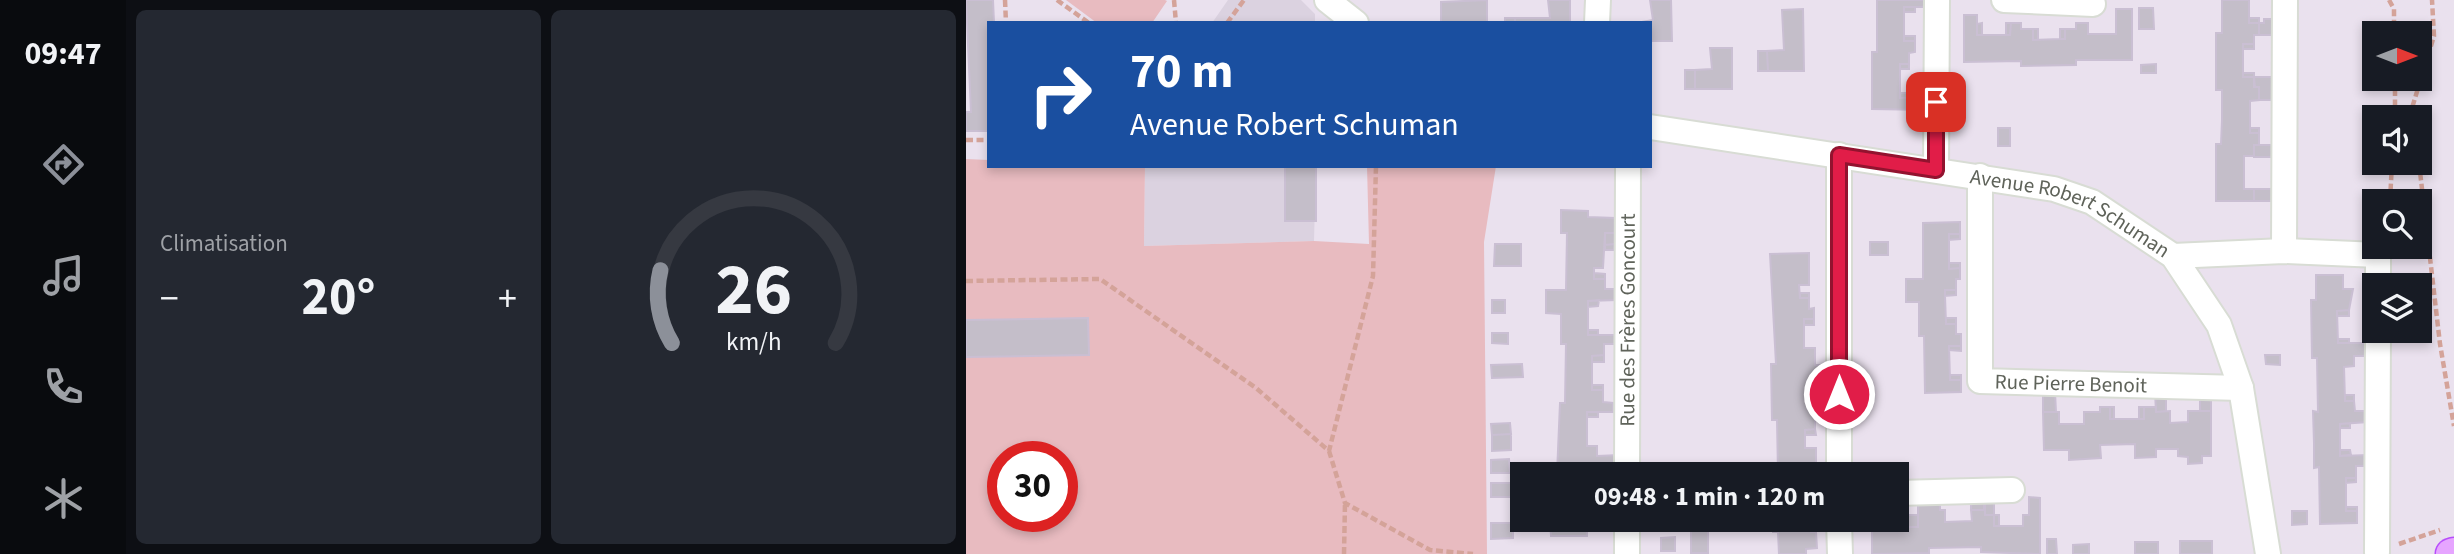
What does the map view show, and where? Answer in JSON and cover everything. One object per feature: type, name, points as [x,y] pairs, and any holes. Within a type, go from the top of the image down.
[{"type":"street","points":[[1327,0],[1353,21]]},
{"type":"street","points":[[1597,21],[1598,0]]},
{"type":"street","points":[[1936,170],[1937,0]]},
{"type":"street","points":[[2004,0],[2093,4]]},
{"type":"street","points":[[2284,251],[2285,0]]},
{"type":"street","name":"Avenue Robert Schuman","points":[[1652,127],[2054,189],[2092,202],[2173,256],[2219,325],[2241,388],[2268,554]]},
{"type":"street","points":[[1839,155],[1839,462]]},
{"type":"street","name":"Rue des Frères Goncourt","points":[[1627,462],[1628,168]]},
{"type":"street","name":"Rue Pierre Benoit","points":[[1980,176],[1980,381],[2241,388]]},
{"type":"street","points":[[2173,256],[2284,251],[2378,255],[2378,273]]},
{"type":"street","points":[[2377,552],[2378,343]]},
{"type":"street","points":[[1909,493],[2012,490]]},
{"type":"street","points":[[1627,532],[1627,554]]},
{"type":"street","points":[[1839,532],[1840,554]]},
{"type":"path","points":[[1005,0],[1006,21]]},
{"type":"path","points":[[1057,0],[1086,21]]},
{"type":"path","points":[[1174,0],[1176,21]]},
{"type":"path","points":[[1228,21],[1244,0]]},
{"type":"path","points":[[2389,0],[2394,9],[2394,21]]},
{"type":"path","points":[[2413,105],[2434,36],[2432,0]]},
{"type":"path","points":[[966,140],[987,140]]},
{"type":"path","points":[[1344,554],[1345,503],[1329,451],[1373,276],[1376,168]]},
{"type":"path","points":[[2420,175],[2440,344],[2454,426]]},
{"type":"path","points":[[966,281],[1100,279],[1256,388],[1329,451]]},
{"type":"path","points":[[1345,503],[1430,550],[1473,554]]},
{"type":"path","points":[[2377,552],[2449,545]]},
{"type":"shaded area","points":[[1066,0],[1167,1],[1153,21],[1094,21]]},
{"type":"shaded area","points":[[1228,0],[1301,0],[1315,14],[1315,21],[1213,21]]},
{"type":"shaded area","points":[[966,159],[987,160],[987,168],[1145,168],[1144,246],[1314,241],[1369,244],[1367,168],[1496,168],[1484,242],[1487,554],[966,554]]},
{"type":"shaded area","points":[[1145,168],[1316,168],[1314,241],[1144,246]]},
{"type":"building","points":[[966,0],[993,0],[994,21],[987,21],[987,131],[966,131],[966,112],[971,112]]},
{"type":"building","points":[[1487,0],[1487,21],[1441,21],[1441,2]]},
{"type":"building","points":[[1548,0],[1570,0],[1570,21],[1515,21],[1515,18],[1550,18]]},
{"type":"building","points":[[1650,0],[1671,0],[1672,41],[1652,41],[1652,21],[1647,21],[1653,20]]},
{"type":"building","points":[[1877,0],[1926,0],[1926,7],[1904,7],[1904,41],[1915,41],[1915,52],[1909,53],[1909,64],[1900,64],[1900,98],[1928,97],[1929,110],[1872,109],[1872,52],[1877,52]]},
{"type":"building","points":[[2222,0],[2249,0],[2249,23],[2259,23],[2259,35],[2254,35],[2254,44],[2243,44],[2243,77],[2254,77],[2254,87],[2259,87],[2259,100],[2250,101],[2250,133],[2259,133],[2259,145],[2254,145],[2254,156],[2244,156],[2244,189],[2254,189],[2254,201],[2216,201],[2216,144],[2221,144],[2222,90],[2216,90],[2216,33],[2222,33]]},
{"type":"building","points":[[1904,7],[1915,7],[1915,12],[1904,12]]},
{"type":"building","points":[[2139,8],[2153,8],[2154,29],[2139,29]]},
{"type":"building","points":[[1803,9],[1804,71],[1768,71],[1767,51],[1784,50],[1782,10]]},
{"type":"building","points":[[2116,9],[2132,9],[2132,60],[2076,60],[2076,65],[2021,66],[2021,61],[1964,62],[1964,15],[1977,15],[1977,35],[2010,35],[2011,23],[2021,23],[2021,29],[2033,29],[2033,40],[2065,39],[2065,29],[2076,29],[2076,23],[2088,23],[2088,34],[2116,34]]},
{"type":"building","points":[[2249,18],[2259,18],[2259,23],[2249,23]]},
{"type":"building","points":[[2264,19],[2273,19],[2273,35],[2259,35],[2259,23],[2264,23]]},
{"type":"building","points":[[1982,23],[1982,35],[1977,35],[1977,24]]},
{"type":"building","points":[[2006,23],[2011,23],[2010,35],[2006,35]]},
{"type":"building","points":[[2033,29],[2038,29],[2038,40],[2033,40]]},
{"type":"building","points":[[2060,29],[2065,29],[2065,39],[2060,39]]},
{"type":"building","points":[[1904,36],[1915,36],[1915,41],[1904,41]]},
{"type":"building","points":[[2243,44],[2254,44],[2254,49],[2243,49]]},
{"type":"building","points":[[1710,48],[1732,48],[1732,89],[1695,89],[1695,70],[1712,69]]},
{"type":"building","points":[[1758,51],[1767,51],[1768,71],[1758,71]]},
{"type":"building","points":[[1900,64],[1909,64],[1909,69],[1900,69]]},
{"type":"building","points":[[2156,64],[2156,73],[2141,73],[2141,65]]},
{"type":"building","points":[[1685,70],[1695,70],[1695,89],[1685,89]]},
{"type":"building","points":[[2243,73],[2254,73],[2254,77],[2243,77]]},
{"type":"building","points":[[2254,77],[2273,77],[2273,100],[2259,100],[2259,87],[2255,87]]},
{"type":"building","points":[[1900,93],[1909,93],[1909,98],[1900,98]]},
{"type":"building","points":[[1998,128],[2010,128],[2010,146],[1998,146]]},
{"type":"building","points":[[2250,128],[2259,128],[2259,133],[2250,133]]},
{"type":"building","points":[[2254,145],[2273,145],[2273,157],[2254,157]]},
{"type":"building","points":[[1285,168],[1316,168],[1316,221],[1285,221]]},
{"type":"building","points":[[2254,189],[2273,189],[2273,201],[2254,201]]},
{"type":"building","points":[[1561,210],[1588,211],[1588,217],[1615,218],[1615,233],[1605,233],[1603,268],[1594,268],[1594,279],[1605,279],[1605,289],[1616,289],[1616,300],[1588,301],[1588,335],[1617,335],[1616,344],[1604,344],[1604,355],[1592,356],[1592,390],[1603,390],[1603,402],[1613,403],[1613,412],[1587,412],[1587,446],[1597,446],[1597,456],[1619,455],[1619,462],[1558,462],[1560,403],[1565,403],[1566,344],[1561,344],[1561,314],[1546,313],[1546,290],[1566,290],[1567,233],[1561,233]]},
{"type":"building","points":[[1960,222],[1960,234],[1949,234],[1949,269],[1960,268],[1960,279],[1956,279],[1956,290],[1945,290],[1945,296],[1946,324],[1956,324],[1956,334],[1961,334],[1961,346],[1949,346],[1950,380],[1961,380],[1961,392],[1925,393],[1924,336],[1919,336],[1919,302],[1906,302],[1906,279],[1923,279],[1923,223]]},
{"type":"building","points":[[1605,233],[1615,233],[1615,244],[1605,245]]},
{"type":"building","points":[[1949,234],[1960,234],[1960,239],[1949,240]]},
{"type":"building","points":[[1870,242],[1888,242],[1888,255],[1870,255]]},
{"type":"building","points":[[1495,244],[1521,244],[1521,266],[1494,266]]},
{"type":"building","points":[[1615,244],[1614,250],[1605,250],[1605,245]]},
{"type":"building","points":[[1809,253],[1809,285],[1799,285],[1800,298],[1809,298],[1809,309],[1814,308],[1814,319],[1804,319],[1804,348],[1815,348],[1815,365],[1831,365],[1831,375],[1810,375],[1811,408],[1830,408],[1830,420],[1815,420],[1815,429],[1805,430],[1805,448],[1816,448],[1816,462],[1778,462],[1777,420],[1772,420],[1771,364],[1776,364],[1770,254]]},
{"type":"building","points":[[1949,263],[1960,263],[1960,268],[1949,269]]},
{"type":"building","points":[[1594,273],[1605,274],[1605,279],[1594,279]]},
{"type":"building","points":[[2316,275],[2343,275],[2343,289],[2353,289],[2349,310],[2337,311],[2338,343],[2368,343],[2368,356],[2354,356],[2354,366],[2344,367],[2345,401],[2354,401],[2355,411],[2368,411],[2368,422],[2340,424],[2340,456],[2368,455],[2368,466],[2356,466],[2356,478],[2346,478],[2346,511],[2357,511],[2357,523],[2320,524],[2319,467],[2314,468],[2313,411],[2318,412],[2317,358],[2312,358],[2311,300],[2316,300]]},
{"type":"building","points":[[1945,290],[1956,290],[1956,295],[1945,296]]},
{"type":"building","points":[[1800,293],[1809,293],[1809,298],[1800,298]]},
{"type":"building","points":[[1492,300],[1505,300],[1505,313],[1492,313]]},
{"type":"building","points":[[1599,300],[1598,306],[1588,307],[1588,301]]},
{"type":"building","points":[[2349,310],[2349,316],[2337,316],[2337,311]]},
{"type":"building","points":[[1088,318],[1089,355],[966,357],[966,320]]},
{"type":"building","points":[[1946,318],[1956,318],[1956,324],[1946,324]]},
{"type":"building","points":[[1804,319],[1814,319],[1814,325],[1804,325]]},
{"type":"building","points":[[1588,330],[1598,330],[1598,335],[1588,335]]},
{"type":"building","points":[[1492,333],[1508,333],[1508,344],[1492,343]]},
{"type":"building","points":[[2338,339],[2349,339],[2349,343],[2338,343]]},
{"type":"building","points":[[1949,346],[1961,346],[1961,351],[1949,350]]},
{"type":"building","points":[[1604,355],[1604,362],[1592,362],[1592,356]]},
{"type":"building","points":[[2265,355],[2280,355],[2280,365],[2266,364]]},
{"type":"building","points":[[1522,364],[1523,377],[1492,378],[1491,365]]},
{"type":"building","points":[[1950,375],[1961,375],[1961,380],[1950,380]]},
{"type":"building","points":[[1592,385],[1603,385],[1603,390],[1592,390]]},
{"type":"building","points":[[2043,392],[2055,392],[2056,412],[2043,412]]},
{"type":"building","points":[[2155,392],[2166,392],[2166,411],[2156,412]]},
{"type":"building","points":[[2200,392],[2211,393],[2211,411],[2200,411]]},
{"type":"building","points":[[2345,395],[2354,395],[2354,401],[2345,401]]},
{"type":"building","points":[[2100,407],[2110,407],[2110,419],[2144,419],[2144,407],[2156,407],[2156,412],[2170,411],[2170,423],[2188,422],[2188,411],[2211,411],[2211,456],[2202,456],[2202,463],[2188,464],[2188,457],[2178,456],[2178,449],[2156,449],[2156,457],[2135,458],[2135,444],[2100,445],[2101,458],[2069,460],[2069,450],[2044,450],[2043,412],[2059,412],[2059,424],[2084,424],[2084,412],[2100,412]]},
{"type":"building","points":[[2110,407],[2114,407],[2114,419],[2110,419]]},
{"type":"building","points":[[2139,407],[2144,407],[2144,419],[2139,419]]},
{"type":"building","points":[[1587,412],[1598,412],[1598,417],[1587,417]]},
{"type":"building","points":[[1510,423],[1511,434],[1492,435],[1491,424]]},
{"type":"building","points":[[2350,423],[2350,428],[2340,428],[2340,424]]},
{"type":"building","points":[[1815,429],[1816,435],[1805,435],[1805,430]]},
{"type":"building","points":[[1511,434],[1511,450],[1492,451],[1492,435]]},
{"type":"building","points":[[2340,450],[2350,450],[2351,455],[2340,456]]},
{"type":"building","points":[[1509,459],[1510,473],[1491,473],[1491,460]]},
{"type":"building","points":[[2346,478],[2356,478],[2356,482],[2346,483]]},
{"type":"building","points":[[1491,483],[1510,483],[1510,497],[1491,497]]},
{"type":"building","points":[[1918,497],[1940,497],[1940,510],[1945,510],[1945,522],[1972,521],[1971,510],[1985,510],[1985,515],[1994,515],[1994,526],[2023,526],[2023,515],[2029,515],[2029,497],[2040,498],[2040,554],[1981,552],[1981,547],[1929,548],[1929,553],[1872,554],[1872,532],[1909,532],[1909,527],[1918,527]]},
{"type":"building","points":[[1971,498],[1984,498],[1984,510],[1971,510]]},
{"type":"building","points":[[1985,498],[1994,498],[1994,515],[1985,515]]},
{"type":"building","points":[[2346,507],[2357,507],[2357,511],[2346,511]]},
{"type":"building","points":[[2292,511],[2307,511],[2307,524],[2292,525]]},
{"type":"building","points":[[1909,515],[1918,515],[1918,527],[1909,527]]},
{"type":"building","points":[[1994,515],[1999,515],[1999,526],[1994,526]]},
{"type":"building","points":[[1491,523],[1510,523],[1513,538],[1491,539]]},
{"type":"building","points":[[1551,532],[1587,532],[1587,536],[1551,536]]},
{"type":"building","points":[[1691,532],[1708,532],[1708,553],[1691,553]]},
{"type":"building","points":[[1778,532],[1816,532],[1817,548],[1806,549],[1806,554],[1779,554]]},
{"type":"building","points":[[1675,537],[1675,551],[1661,551],[1661,538]]},
{"type":"building","points":[[2047,539],[2056,539],[2057,554],[2047,554]]},
{"type":"building","points":[[2180,541],[2212,541],[2212,554],[2180,554]]},
{"type":"building","points":[[2135,542],[2158,542],[2158,554],[2135,554]]},
{"type":"building","points":[[2089,544],[2089,554],[2073,554],[2073,545]]},
{"type":"route","points":[[1839,394],[1839,155],[1936,170],[1936,102]]}]
